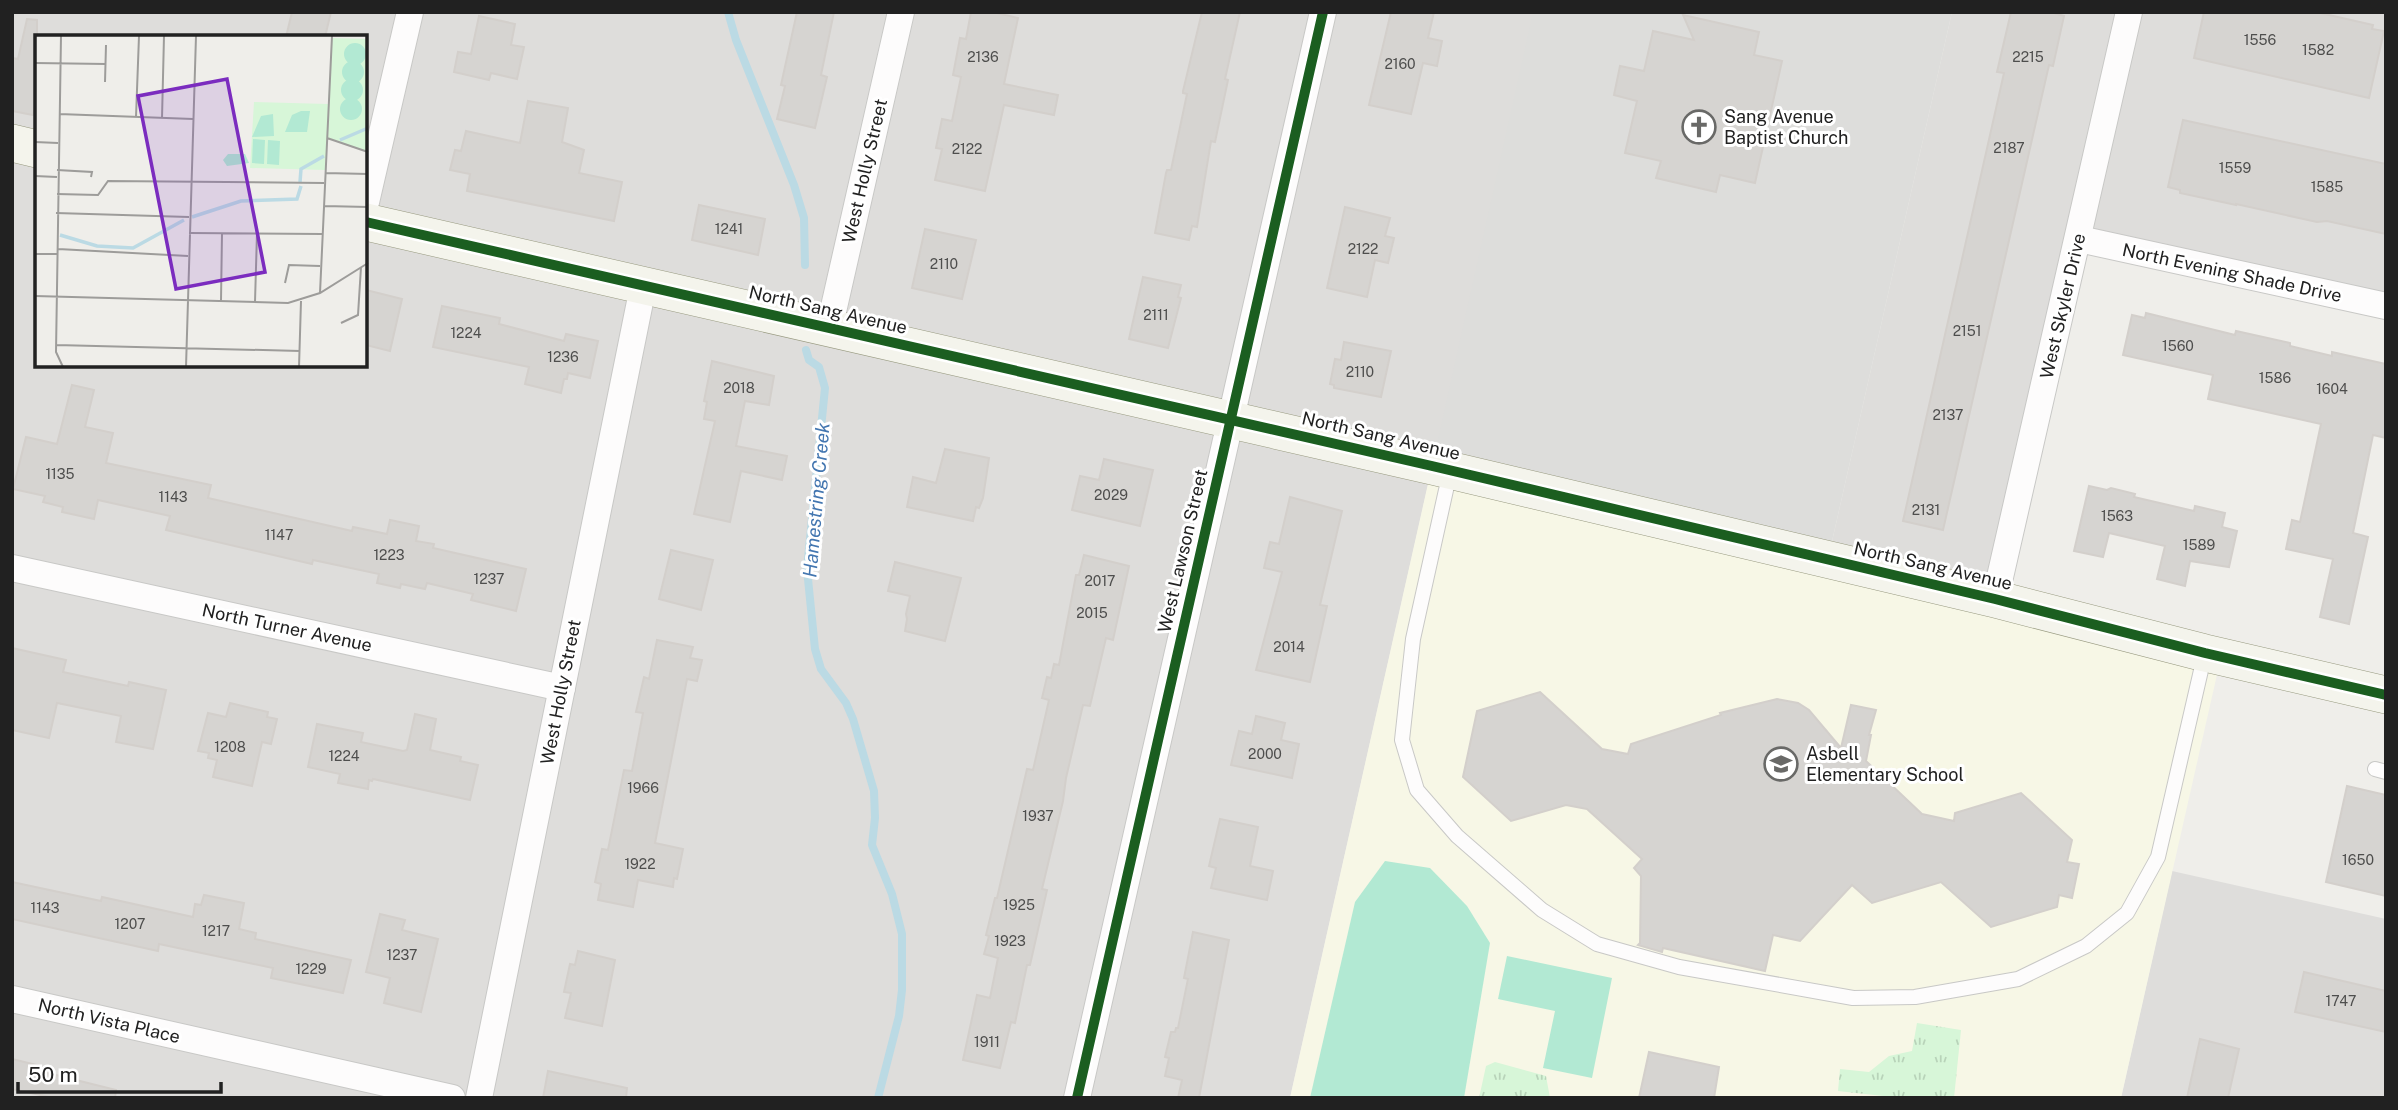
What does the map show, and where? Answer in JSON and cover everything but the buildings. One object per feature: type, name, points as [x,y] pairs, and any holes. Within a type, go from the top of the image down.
[{"type":"street","points":[[368,193],[410,12]]},
{"type":"street","name":"West Holly Street","points":[[829,329],[901,12]]},
{"type":"street","name":"West Lawson Street","points":[[1077,1098],[1323,12]]},
{"type":"street","name":"West Skyler Drive","points":[[1995,599],[2129,12]]},
{"type":"street","points":[[12,143],[35,149]]},
{"type":"street","name":"North Sang Avenue","points":[[368,222],[1450,470],[2386,695]]},
{"type":"street","name":"North Evening Shade Drive","points":[[2079,239],[2386,306]]},
{"type":"street","name":"West Holly Street","points":[[479,1098],[643,287]]},
{"type":"street","name":"North Turner Avenue","points":[[12,568],[562,688]]},
{"type":"street","name":"North Vista Place","points":[[12,999],[452,1098]]},
{"type":"lane","points":[[1450,470],[1413,639],[1402,740],[1417,790],[1457,836],[1542,910],[1597,944],[1679,967],[1853,998],[1915,997],[2018,979],[2086,946],[2127,913],[2158,857],[2205,653]]},
{"type":"shaded area","points":[[12,12],[1547,12],[1432,467],[1290,1098],[12,1098]]},
{"type":"shaded area","points":[[1533,12],[1952,12],[1828,559],[1432,466]]},
{"type":"shaded area","points":[[1952,12],[2386,12],[2386,306],[2079,240],[1995,599],[1828,559]]},
{"type":"shaded area","name":"Asbell Elementary School","points":[[1432,466],[2221,657],[2121,1098],[1290,1098]]},
{"type":"shaded area","points":[[2172,871],[2386,919],[2386,1098],[2121,1098]]},
{"type":"green space","points":[[1385,861],[1430,868],[1467,906],[1490,943],[1464,1098],[1310,1098],[1355,902]]},
{"type":"green space","points":[[1507,956],[1612,978],[1592,1078],[1543,1068],[1555,1011],[1498,999]]},
{"type":"green space","points":[[1917,1023],[1961,1030],[1954,1098],[1901,1098],[1838,1091],[1840,1069],[1869,1072],[1889,1056],[1912,1051]]},
{"type":"green space","points":[[1495,1062],[1546,1076],[1550,1098],[1479,1098],[1486,1066]]},
{"type":"waterway","name":"Hamestring Creek","points":[[728,12],[736,40],[794,185],[804,218],[805,265]]},
{"type":"waterway","name":"Hamestring Creek","points":[[806,350],[809,360],[819,367],[825,388],[807,569],[815,649],[821,669],[846,703],[853,719],[874,791],[872,845],[892,894],[902,934],[899,1016],[878,1098]]},
{"type":"cycle path","points":[[1077,1098],[1323,12]]},
{"type":"cycle path","points":[[368,222],[1432,466],[2386,695]]},
{"type":"place","name":"Sang Avenue Baptist Church","points":[[1699,127]]},
{"type":"place","name":"Asbell Elementary School","points":[[1781,764]]}]
